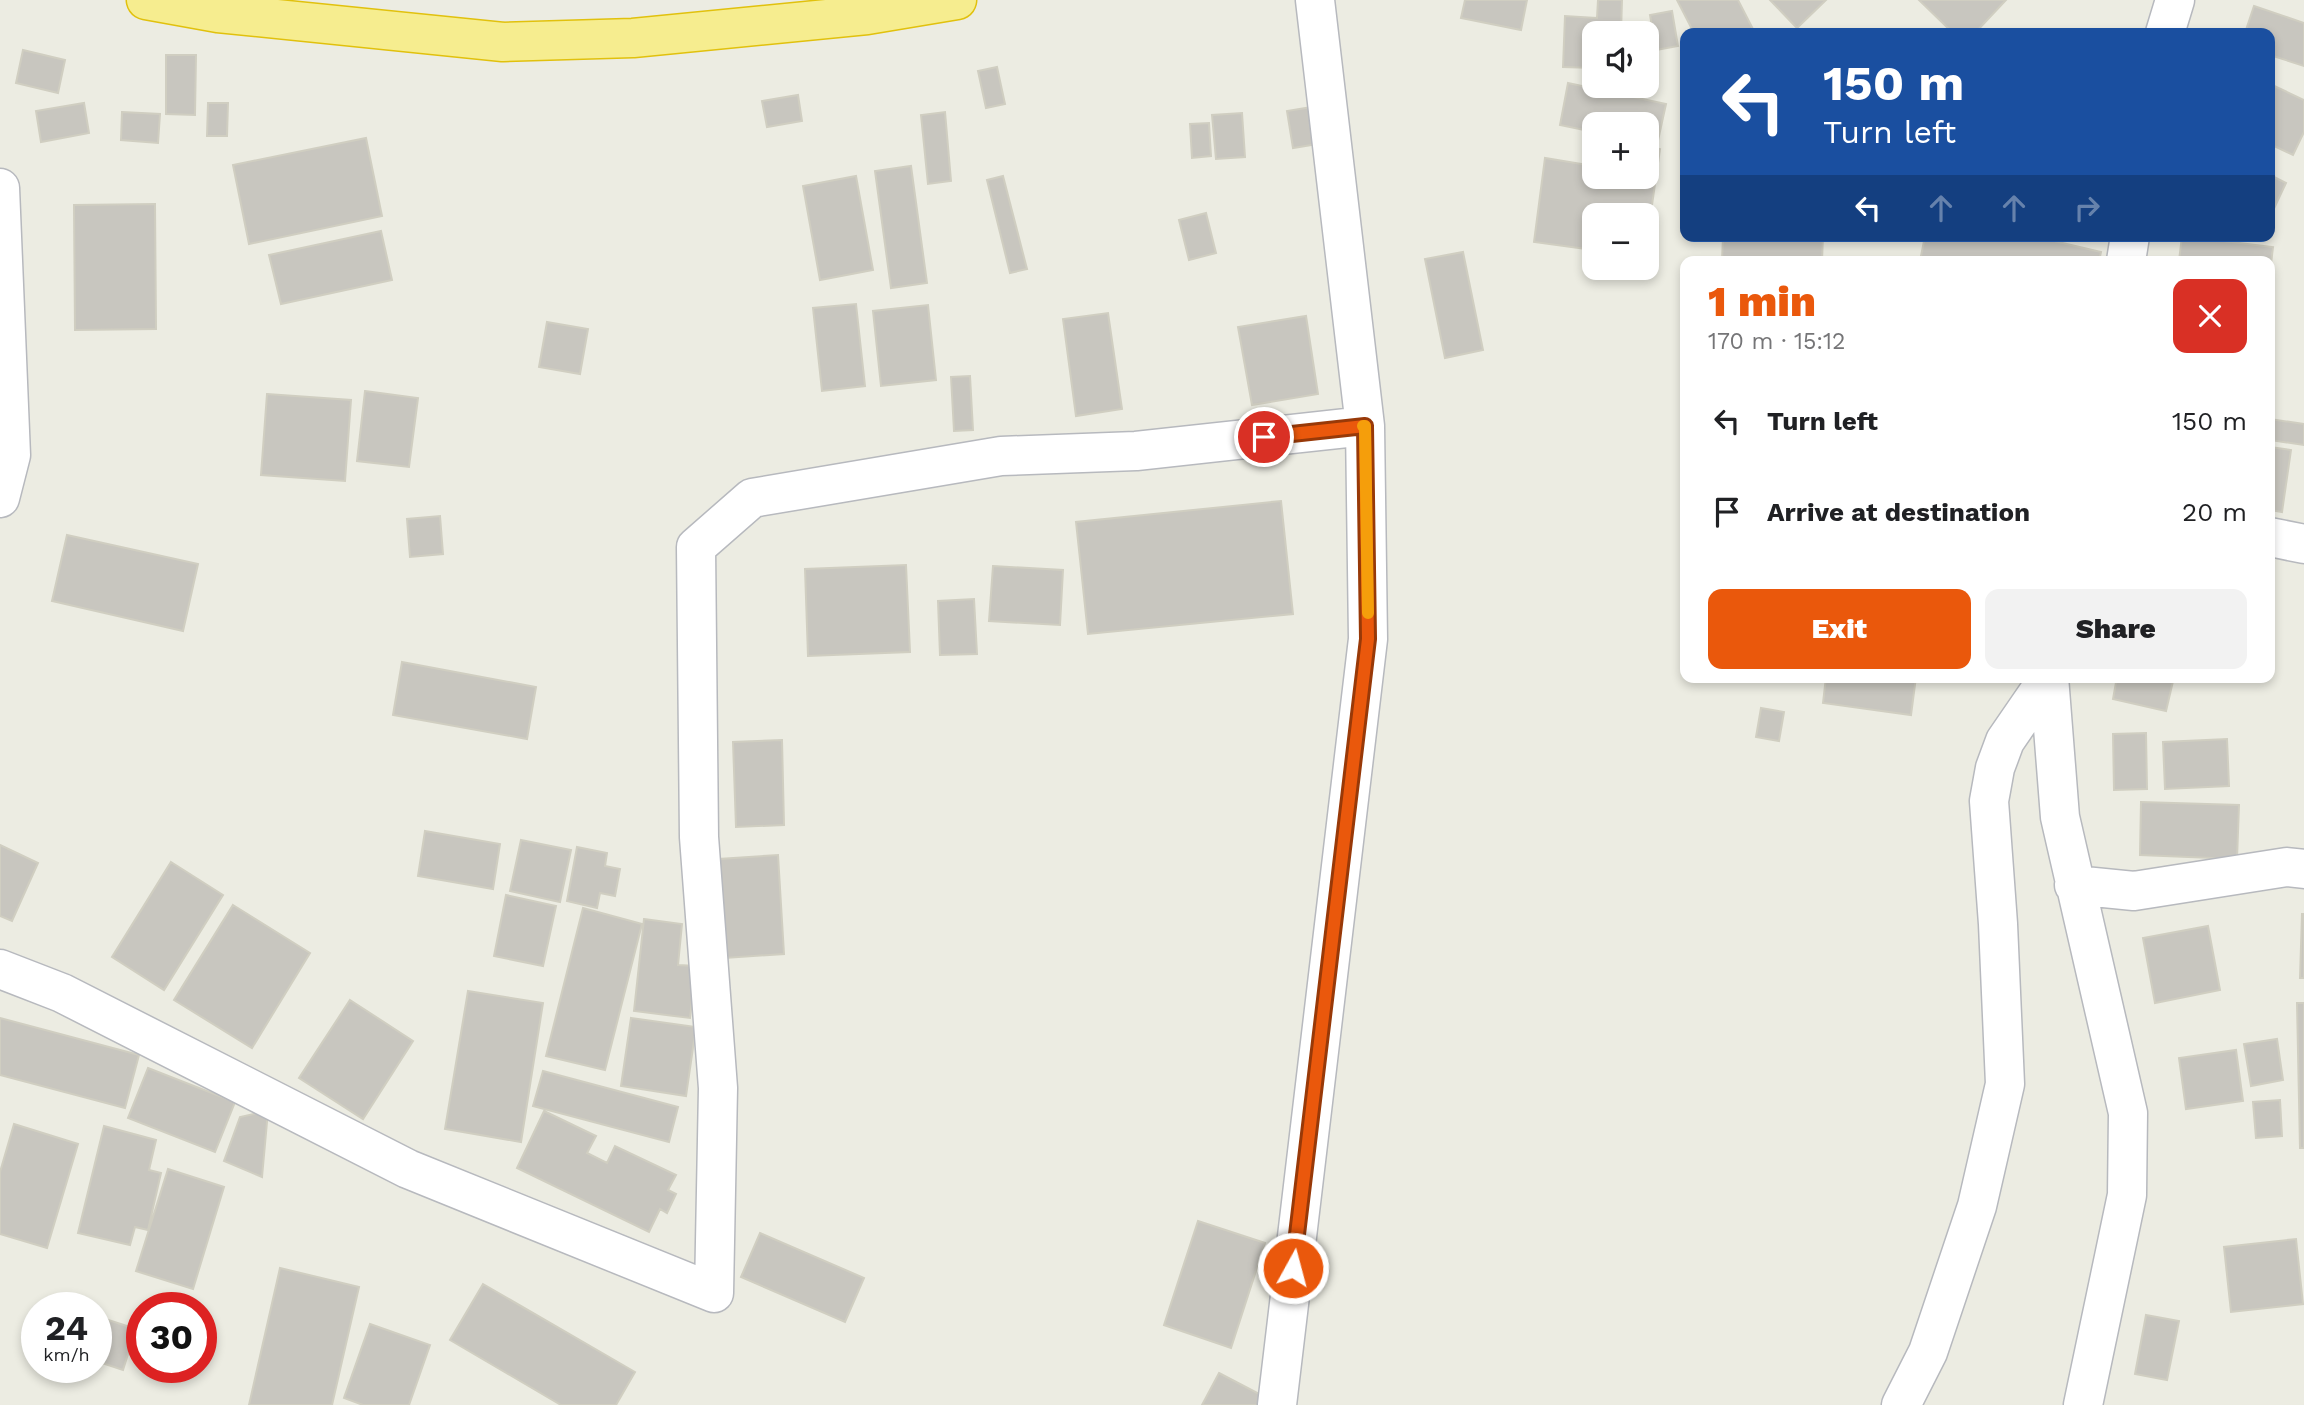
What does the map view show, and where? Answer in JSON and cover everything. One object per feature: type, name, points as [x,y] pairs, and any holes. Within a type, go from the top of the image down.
[{"type":"highway","points":[[146,0],[218,13],[503,42],[633,38],[867,15],[957,0]]},
{"type":"street","points":[[1277,1405],[1368,639],[1365,426],[1315,0]]},
{"type":"street","points":[[2167,28],[2175,0]]},
{"type":"street","points":[[0,188],[11,455],[0,498]]},
{"type":"street","points":[[0,969],[62,993],[408,1168],[714,1293],[718,1088],[699,837],[696,547],[752,498],[1001,456],[1136,451],[1365,426]]},
{"type":"street","points":[[2275,538],[2304,544]]},
{"type":"street","points":[[1901,1405],[1928,1352],[1978,1206],[2004,1084],[1998,924],[1989,801],[1995,768],[2005,741],[2045,683]]},
{"type":"street","points":[[2049,683],[2060,817],[2128,1113],[2127,1195],[2083,1405]]},
{"type":"street","points":[[2074,885],[2134,891],[2287,867],[2304,869]]},
{"type":"building","points":[[1465,0],[1527,0],[1521,30],[1461,18]]},
{"type":"building","points":[[1598,0],[1622,0],[1621,21],[1582,21],[1582,68],[1563,67],[1565,16],[1597,18]]},
{"type":"building","points":[[1677,0],[1738,0],[1752,28],[1691,28]]},
{"type":"building","points":[[1770,0],[1826,0],[1797,28]]},
{"type":"building","points":[[1919,0],[2006,0],[1980,28],[1948,28]]},
{"type":"building","points":[[2254,6],[2304,23],[2304,66],[2275,57],[2275,28],[2247,28]]},
{"type":"building","points":[[1672,11],[1678,46],[1659,49],[1659,21],[1651,21],[1650,15]]},
{"type":"building","points":[[23,50],[65,60],[58,93],[16,83]]},
{"type":"building","points":[[166,55],[196,55],[195,115],[166,114]]},
{"type":"building","points":[[997,67],[1005,104],[986,108],[978,71]]},
{"type":"building","points":[[1568,83],[1582,86],[1582,98],[1638,98],[1666,104],[1659,136],[1659,112],[1582,112],[1582,130],[1560,125]]},
{"type":"building","points":[[2275,86],[2304,100],[2304,132],[2293,155],[2275,146]]},
{"type":"building","points":[[798,95],[802,121],[767,127],[762,101]]},
{"type":"building","points":[[84,103],[89,133],[41,142],[36,111]]},
{"type":"building","points":[[208,103],[228,103],[227,136],[207,136]]},
{"type":"building","points":[[1312,107],[1318,144],[1293,148],[1287,111]]},
{"type":"building","points":[[122,112],[160,114],[158,143],[121,140]]},
{"type":"building","points":[[945,112],[951,181],[928,184],[921,115]]},
{"type":"building","points":[[1242,113],[1245,157],[1216,159],[1212,115]]},
{"type":"building","points":[[1209,123],[1211,156],[1192,158],[1190,124]]},
{"type":"building","points":[[366,138],[382,216],[249,244],[233,165]]},
{"type":"building","points":[[1545,158],[1582,164],[1582,189],[1654,189],[1652,203],[1582,203],[1582,248],[1534,242]]},
{"type":"building","points":[[911,166],[927,283],[891,288],[875,171]]},
{"type":"building","points":[[856,176],[873,270],[820,280],[803,186]]},
{"type":"building","points":[[1003,176],[1027,269],[1010,273],[987,180]]},
{"type":"building","points":[[2275,178],[2286,183],[2275,206]]},
{"type":"building","points":[[155,204],[156,329],[75,330],[74,205]]},
{"type":"building","points":[[1206,213],[1216,253],[1189,260],[1179,220]]},
{"type":"building","points":[[381,231],[392,280],[281,304],[269,255]]},
{"type":"building","points":[[1723,242],[1823,242],[1822,256],[1722,256]]},
{"type":"building","points":[[1924,242],[2058,242],[2101,252],[2100,256],[1921,256]]},
{"type":"building","points":[[2181,242],[2232,242],[2273,247],[2272,256],[2180,256]]},
{"type":"building","points":[[1463,252],[1483,350],[1445,358],[1425,259]]},
{"type":"building","points":[[856,304],[865,386],[822,391],[813,308]]},
{"type":"building","points":[[928,305],[936,380],[881,386],[873,311]]},
{"type":"building","points":[[1108,313],[1122,409],[1076,416],[1063,319]]},
{"type":"building","points":[[1306,316],[1318,394],[1252,405],[1238,327]]},
{"type":"building","points":[[547,322],[588,329],[580,374],[539,367]]},
{"type":"building","points":[[970,376],[973,430],[954,431],[951,377]]},
{"type":"building","points":[[365,391],[418,398],[409,467],[357,461]]},
{"type":"building","points":[[267,394],[351,400],[345,481],[261,475]]},
{"type":"building","points":[[2275,420],[2304,424],[2304,445],[2275,441]]},
{"type":"building","points":[[2275,448],[2291,450],[2282,512],[2275,511]]},
{"type":"building","points":[[1281,501],[1293,614],[1088,634],[1076,522]]},
{"type":"building","points":[[440,516],[443,554],[410,557],[407,519]]},
{"type":"building","points":[[67,535],[198,564],[183,631],[52,601]]},
{"type":"building","points":[[906,565],[910,652],[808,656],[805,569]]},
{"type":"building","points":[[993,566],[1063,570],[1060,625],[989,621]]},
{"type":"building","points":[[974,599],[977,654],[940,655],[938,601]]},
{"type":"building","points":[[402,662],[536,687],[527,739],[393,715]]},
{"type":"building","points":[[1825,683],[1915,683],[1911,715],[1823,703]]},
{"type":"building","points":[[2116,683],[2173,683],[2166,711],[2113,699]]},
{"type":"building","points":[[1761,708],[1784,712],[1779,741],[1756,737]]},
{"type":"building","points":[[2146,733],[2147,789],[2114,790],[2113,734]]},
{"type":"building","points":[[2227,739],[2229,786],[2165,789],[2163,742]]},
{"type":"building","points":[[782,740],[784,825],[736,827],[733,742]]},
{"type":"building","points":[[2141,802],[2239,805],[2237,859],[2140,855]]},
{"type":"building","points":[[425,831],[500,844],[493,889],[418,876]]},
{"type":"building","points":[[521,840],[571,850],[560,902],[510,891]]},
{"type":"building","points":[[0,845],[38,863],[12,921],[0,916]]},
{"type":"building","points":[[577,847],[607,853],[605,866],[620,869],[615,896],[600,893],[597,908],[567,901]]},
{"type":"building","points":[[778,855],[784,954],[725,958],[719,859]]},
{"type":"building","points":[[171,862],[223,895],[164,990],[112,957]]},
{"type":"building","points":[[506,895],[556,906],[543,966],[494,956]]},
{"type":"building","points":[[233,905],[310,953],[252,1048],[174,1000]]},
{"type":"building","points":[[583,908],[642,924],[605,1070],[546,1056]]},
{"type":"building","points":[[2302,914],[2304,978],[2300,978]]},
{"type":"building","points":[[644,919],[682,924],[678,965],[696,966],[690,1018],[634,1011]]},
{"type":"building","points":[[2208,926],[2220,990],[2155,1003],[2143,938]]},
{"type":"building","points":[[468,991],[543,1003],[521,1142],[445,1129]]},
{"type":"building","points":[[350,1000],[413,1041],[363,1119],[299,1078]]},
{"type":"building","points":[[2297,1003],[2304,1003],[2304,1148],[2300,1148]]},
{"type":"building","points":[[0,1018],[139,1055],[125,1108],[0,1075]]},
{"type":"building","points":[[631,1018],[696,1027],[686,1096],[621,1086]]},
{"type":"building","points":[[2277,1039],[2283,1080],[2251,1086],[2244,1044]]},
{"type":"building","points":[[2236,1050],[2243,1101],[2186,1109],[2179,1058]]},
{"type":"building","points":[[148,1068],[235,1102],[215,1152],[128,1118]]},
{"type":"building","points":[[543,1071],[678,1107],[669,1142],[533,1106]]},
{"type":"building","points":[[2280,1100],[2282,1136],[2256,1138],[2253,1102]]},
{"type":"building","points":[[268,1111],[262,1177],[224,1161],[240,1117]]},
{"type":"building","points":[[544,1111],[596,1136],[587,1153],[607,1163],[615,1146],[676,1175],[668,1190],[676,1194],[667,1213],[660,1209],[649,1232],[517,1168]]},
{"type":"building","points":[[14,1124],[78,1144],[47,1248],[0,1234],[0,1172]]},
{"type":"building","points":[[104,1126],[156,1140],[149,1170],[161,1173],[148,1230],[135,1227],[130,1245],[78,1233]]},
{"type":"building","points":[[168,1169],[224,1187],[193,1289],[136,1271]]},
{"type":"building","points":[[1198,1221],[1265,1243],[1231,1348],[1164,1325]]},
{"type":"building","points":[[760,1233],[864,1278],[845,1322],[741,1277]]},
{"type":"building","points":[[2296,1239],[2303,1304],[2231,1312],[2224,1247]]},
{"type":"building","points":[[280,1268],[359,1287],[332,1405],[249,1405]]},
{"type":"building","points":[[483,1284],[635,1372],[616,1405],[561,1405],[450,1340]]},
{"type":"building","points":[[2146,1315],[2179,1321],[2167,1380],[2135,1374]]},
{"type":"building","points":[[112,1321],[126,1326],[126,1361],[123,1370],[112,1366]]},
{"type":"building","points":[[370,1324],[430,1345],[409,1405],[363,1405],[344,1398]]},
{"type":"building","points":[[1219,1373],[1271,1400],[1269,1405],[1202,1405]]},
{"type":"slow traffic","points":[[1363,426],[1368,613]]},
{"type":"route","points":[[1264,437],[1365,426],[1368,639],[1293,1268]]}]
